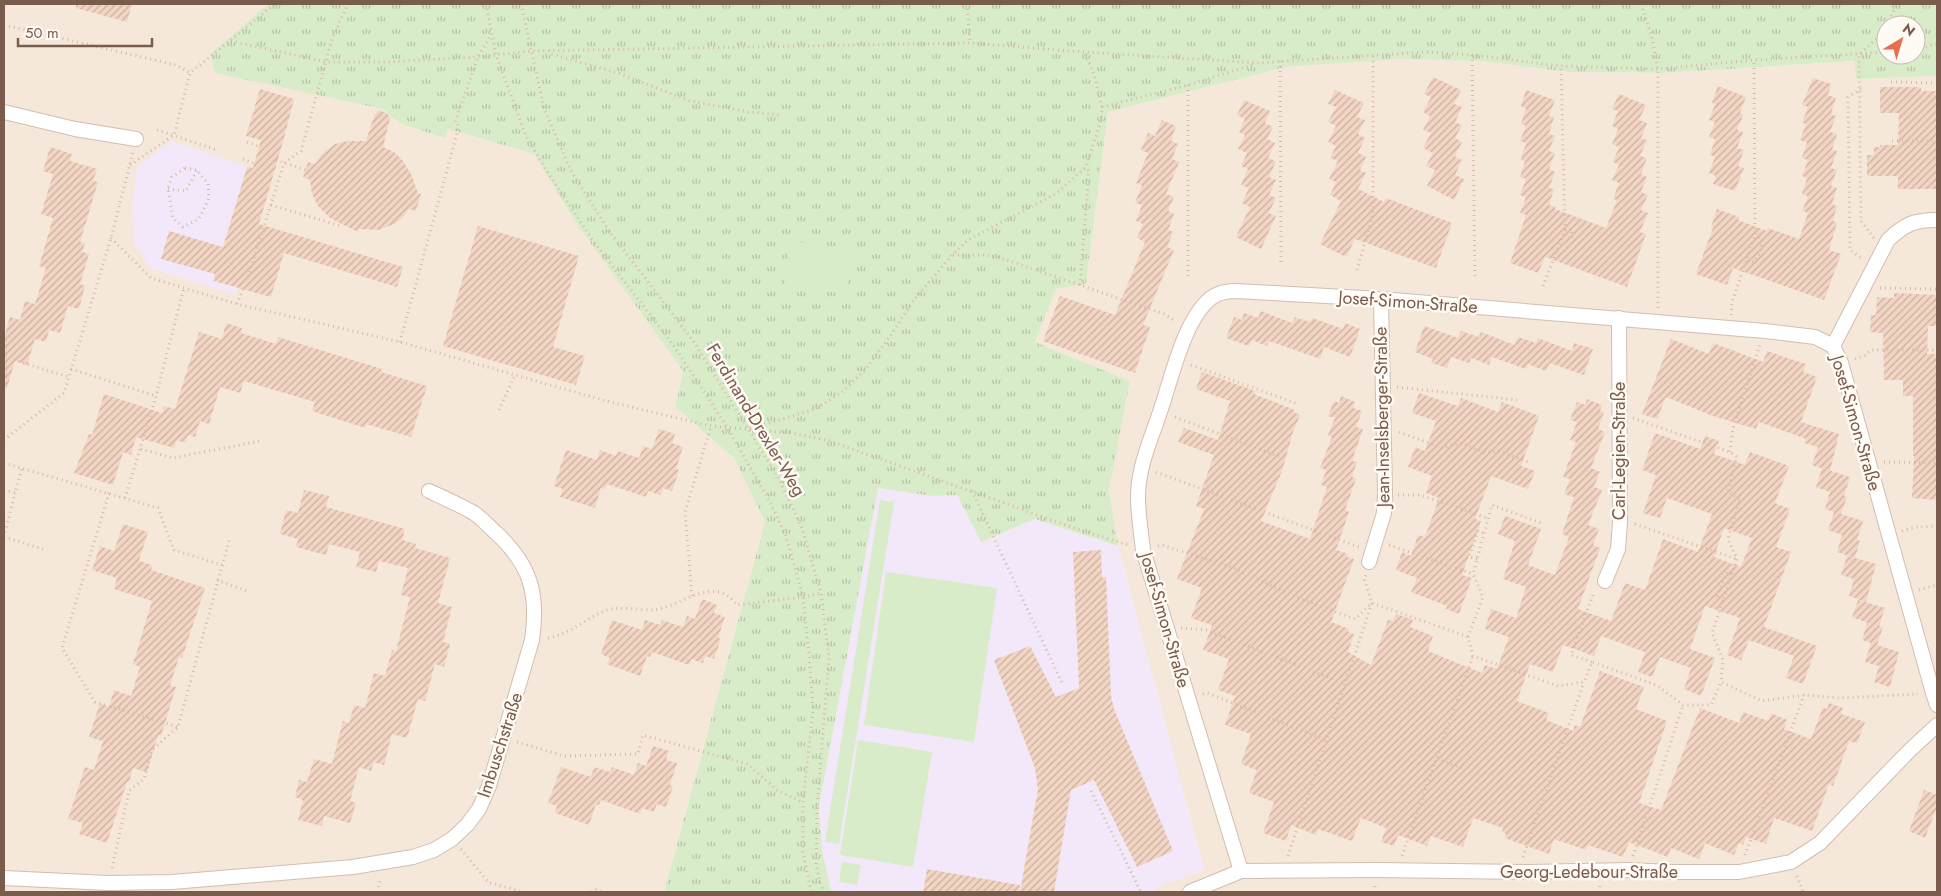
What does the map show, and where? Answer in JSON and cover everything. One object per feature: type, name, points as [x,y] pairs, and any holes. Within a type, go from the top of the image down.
[{"type":"street","points":[[4,112],[84,131],[136,140]]},
{"type":"street","points":[[1833,346],[1888,240],[1902,227],[1919,220],[1937,220]]},
{"type":"street","name":"Josef-Simon-Straße","points":[[1242,871],[1143,550],[1138,496],[1142,467],[1176,360],[1198,313],[1211,298],[1222,292],[1236,290],[1381,299],[1619,318],[1815,337],[1833,346],[1841,363],[1935,699]]},
{"type":"street","name":"Jean-Inselsberger-Straße","points":[[1372,551],[1384,513],[1385,494],[1382,426],[1381,299]]},
{"type":"street","name":"Carl-Legien-Straße","points":[[1605,582],[1618,549],[1620,522],[1619,318]]},
{"type":"street","name":"Imbuschstraße","points":[[4,878],[108,887],[137,887],[172,882],[386,863],[434,850],[452,839],[467,825],[479,809],[490,786],[532,640],[536,615],[531,583],[520,560],[500,536],[475,514],[429,491]]},
{"type":"street","name":"Georg-Ledebour-Straße","points":[[1190,892],[1242,871],[1398,870],[1518,872],[1629,870],[1739,872],[1791,862],[1820,843],[1908,752],[1937,725]]},
{"type":"path","points":[[4,440],[64,393],[111,238],[130,165],[174,135],[190,72],[231,41],[274,4]]},
{"type":"path","points":[[248,277],[284,163],[301,151],[332,39],[348,4]]},
{"type":"path","points":[[486,4],[496,55],[526,136],[594,242],[674,346],[727,426],[770,502],[786,536],[803,598],[813,709],[803,802],[803,852],[811,892]]},
{"type":"path","name":"Ferdinand-Drexler-Weg","points":[[521,4],[544,108],[571,171],[609,231],[694,342],[747,430],[779,478],[802,528],[821,593],[829,657],[817,808],[816,866],[823,892]]},
{"type":"path","points":[[967,4],[970,43]]},
{"type":"path","points":[[1641,4],[1651,34],[1658,69],[1658,322]]},
{"type":"path","points":[[1892,15],[1898,4]]},
{"type":"path","points":[[4,25],[176,64],[190,72]]},
{"type":"path","points":[[400,342],[459,126],[455,122],[478,57],[491,35]]},
{"type":"path","points":[[1859,55],[1876,39]]},
{"type":"path","points":[[231,41],[326,62],[385,62],[478,57],[549,50],[970,43],[1084,52],[1259,62],[1425,52],[1472,55],[1561,66],[1658,69],[1754,60],[1876,53]]},
{"type":"path","points":[[549,50],[551,54],[621,74],[690,101],[749,112],[779,115]]},
{"type":"path","points":[[747,430],[815,409],[841,393],[865,370],[913,301],[952,255],[968,240],[1057,193],[1086,167],[1102,120],[1102,107],[1094,74],[1084,52]]},
{"type":"path","points":[[1472,55],[1475,280]]},
{"type":"path","points":[[1859,55],[1861,89],[1861,221],[1883,250]]},
{"type":"path","points":[[1357,270],[1374,214],[1373,56]]},
{"type":"path","points":[[1730,328],[1732,302],[1755,236],[1754,60]]},
{"type":"path","points":[[1280,61],[1281,263]]},
{"type":"path","points":[[1102,107],[1188,84],[1259,62]]},
{"type":"path","points":[[1543,286],[1564,230],[1561,66]]},
{"type":"path","points":[[1891,82],[1937,83]]},
{"type":"path","points":[[1188,84],[1188,278]]},
{"type":"path","points":[[1861,89],[1848,97],[1850,250],[1874,266]]},
{"type":"path","points":[[156,130],[217,150]]},
{"type":"path","points":[[1892,141],[1937,142]]},
{"type":"path","points":[[247,142],[260,147]]},
{"type":"path","points":[[243,159],[254,164]]},
{"type":"path","points":[[276,160],[306,170]]},
{"type":"path","points":[[1080,285],[1089,171],[1086,167]]},
{"type":"path","points":[[184,168],[197,170],[208,184],[209,198],[199,219],[183,227],[174,218],[168,189],[172,177],[184,168]]},
{"type":"path","points":[[168,189],[186,191],[197,170]]},
{"type":"path","points":[[271,205],[342,226]]},
{"type":"path","points":[[1564,230],[1572,229],[1571,240]]},
{"type":"path","points":[[1747,260],[1753,262],[1761,252],[1762,238],[1755,236]]},
{"type":"path","points":[[111,238],[151,278],[237,304],[400,342],[606,401],[711,426],[791,433],[827,440],[1080,530],[1143,550],[1162,545],[1237,569],[1290,596],[1355,619],[1372,603]]},
{"type":"path","points":[[952,255],[983,255],[1001,258],[1164,314],[1189,330]]},
{"type":"path","points":[[125,498],[156,396],[184,288]]},
{"type":"path","points":[[1863,288],[1937,289]]},
{"type":"path","points":[[237,304],[243,289]]},
{"type":"path","points":[[1730,452],[1733,428],[1765,331]]},
{"type":"path","points":[[1841,363],[1864,356],[1871,350],[1937,350]]},
{"type":"path","points":[[4,357],[69,376]]},
{"type":"path","points":[[1176,360],[1298,404]]},
{"type":"path","points":[[71,369],[156,396]]},
{"type":"path","points":[[499,410],[515,375]]},
{"type":"path","points":[[1382,386],[1517,400]]},
{"type":"path","points":[[1160,412],[1282,458]]},
{"type":"path","points":[[1605,582],[1594,591],[1571,655],[1656,685],[1684,705],[1711,705],[1721,682],[1723,660],[1712,633],[1736,559],[1728,540],[1740,500],[1728,492],[1737,457],[1730,452],[1619,413]]},
{"type":"path","points":[[692,596],[685,512],[711,426]]},
{"type":"path","points":[[1382,426],[1442,448],[1460,443],[1486,453],[1500,451],[1528,462]]},
{"type":"path","points":[[141,449],[173,458],[260,441]]},
{"type":"path","points":[[1868,461],[1937,463]]},
{"type":"path","points":[[4,463],[158,508],[174,550],[222,565]]},
{"type":"path","points":[[1142,467],[1372,551],[1473,574]]},
{"type":"path","points":[[22,468],[4,537],[43,549]]},
{"type":"path","points":[[4,490],[15,493]]},
{"type":"path","points":[[972,491],[1062,683]]},
{"type":"path","points":[[109,493],[62,648],[95,702],[178,727]]},
{"type":"path","points":[[1385,494],[1420,495],[1487,518]]},
{"type":"path","points":[[1398,870],[1473,656],[1468,637],[1483,597],[1473,574],[1492,505],[1541,523]]},
{"type":"path","points":[[1620,522],[1634,524],[1736,559]]},
{"type":"path","points":[[1889,536],[1915,527],[1937,526]]},
{"type":"path","points":[[1477,559],[1470,557],[1478,531],[1484,532]]},
{"type":"path","points":[[108,887],[129,791],[144,779],[152,750],[178,727],[230,537]]},
{"type":"path","points":[[1286,871],[1288,854],[1372,603],[1364,579],[1372,551]]},
{"type":"path","points":[[1723,601],[1716,598],[1727,572],[1732,574]]},
{"type":"path","points":[[217,580],[247,590]]},
{"type":"path","points":[[75,583],[81,584]]},
{"type":"path","points":[[532,640],[561,635],[608,609],[655,610],[692,596],[718,591],[730,596],[737,605],[803,598],[821,593]]},
{"type":"path","points":[[1372,603],[1468,637]]},
{"type":"path","points":[[1166,626],[1206,630],[1346,684]]},
{"type":"path","points":[[1473,656],[1558,686],[1584,682]]},
{"type":"path","points":[[1518,872],[1592,662]]},
{"type":"path","points":[[1721,682],[1762,701],[1804,695],[1839,698],[1935,699]]},
{"type":"path","points":[[1187,697],[1206,693],[1326,740]]},
{"type":"path","points":[[1739,872],[1804,695]]},
{"type":"path","points":[[1629,870],[1684,705]]},
{"type":"path","points":[[504,738],[564,756],[638,754],[643,735],[747,764],[777,790],[803,802]]},
{"type":"path","points":[[1436,759],[1465,769]]},
{"type":"path","points":[[1090,791],[1141,892]]},
{"type":"path","points":[[452,839],[488,882],[522,892]]},
{"type":"path","points":[[591,892],[596,890],[604,892]]},
{"type":"shaded area","points":[[4,4],[268,4],[210,54],[383,109],[401,124],[445,138],[448,129],[534,154],[576,223],[683,371],[675,407],[734,458],[765,522],[664,892],[4,892]]},
{"type":"shaded area","points":[[1402,59],[1480,61],[1568,72],[1663,73],[1856,61],[1856,79],[1937,76],[1937,892],[1152,892],[1164,884],[1204,870],[1118,546],[1109,490],[1130,381],[1035,342],[1056,289],[1086,284],[1108,112],[1286,67]]},
{"type":"shaded area","points":[[172,141],[247,167],[274,174],[238,288],[233,294],[150,268],[134,244],[132,205],[137,167]]},
{"type":"shaded area","points":[[878,488],[932,496],[957,495],[981,542],[1035,519],[1118,546],[1204,870],[1164,884],[1152,892],[831,892],[822,849],[819,807]]},
{"type":"green space","points":[[268,4],[1937,4],[1937,76],[1856,79],[1855,61],[1663,73],[1568,72],[1480,61],[1402,59],[1286,67],[1108,112],[1086,284],[1056,289],[1035,342],[1130,381],[1109,490],[1118,546],[1035,519],[981,542],[957,495],[932,496],[878,488],[819,807],[822,849],[831,892],[664,892],[765,522],[734,458],[675,407],[683,371],[576,223],[534,154],[448,129],[445,138],[401,124],[383,109],[215,73],[210,54]]},
{"type":"green space","points":[[790,241],[853,249],[847,294],[785,286]]},
{"type":"green space","points":[[880,500],[894,502],[839,844],[825,842]]},
{"type":"green space","points":[[886,572],[997,588],[974,742],[864,725]]},
{"type":"green space","points":[[858,740],[932,752],[913,867],[840,855]]},
{"type":"green space","points":[[842,862],[861,865],[857,885],[839,882]]},
{"type":"building","points":[[76,4],[132,4],[127,22],[76,8]]},
{"type":"building","points":[[1433,77],[1461,90],[1454,104],[1462,107],[1455,122],[1462,125],[1455,138],[1462,142],[1455,157],[1462,160],[1455,175],[1464,179],[1454,200],[1427,186],[1435,170],[1426,166],[1433,153],[1423,148],[1431,133],[1423,130],[1430,116],[1423,112],[1431,97],[1424,94]]},
{"type":"building","points":[[1813,78],[1831,84],[1828,95],[1836,98],[1831,114],[1836,116],[1830,132],[1837,134],[1832,150],[1837,151],[1831,168],[1837,170],[1831,186],[1837,188],[1832,204],[1837,206],[1833,221],[1837,223],[1829,250],[1841,254],[1824,300],[1733,268],[1727,285],[1696,274],[1713,228],[1711,227],[1717,209],[1739,217],[1738,220],[1767,231],[1768,228],[1799,239],[1808,213],[1802,211],[1808,196],[1802,194],[1807,178],[1802,176],[1808,160],[1802,158],[1807,142],[1800,140],[1806,124],[1802,123],[1808,107],[1802,105]]},
{"type":"building","points":[[1718,86],[1746,97],[1740,113],[1743,115],[1737,130],[1743,132],[1737,148],[1744,150],[1738,166],[1744,168],[1735,191],[1713,184],[1716,176],[1709,173],[1715,157],[1710,155],[1715,139],[1709,137],[1715,122],[1709,120],[1715,104],[1712,103]]},
{"type":"building","points":[[1880,87],[1921,87],[1921,91],[1937,91],[1937,189],[1898,189],[1898,176],[1867,176],[1867,155],[1874,155],[1874,147],[1898,145],[1899,113],[1880,113]]},
{"type":"building","points":[[260,89],[294,99],[259,224],[403,267],[397,287],[284,253],[271,297],[214,281],[215,274],[161,259],[169,231],[223,247],[247,167],[253,168],[261,140],[246,136]]},
{"type":"building","points":[[1335,90],[1364,103],[1357,117],[1365,120],[1358,134],[1365,138],[1358,153],[1366,157],[1360,170],[1366,173],[1358,189],[1384,202],[1386,198],[1452,223],[1436,268],[1355,239],[1346,257],[1320,244],[1341,201],[1330,195],[1336,182],[1329,179],[1338,161],[1330,158],[1336,146],[1328,142],[1336,126],[1328,122],[1336,107],[1328,104]]},
{"type":"building","points":[[1526,90],[1555,100],[1549,116],[1554,117],[1549,134],[1555,136],[1549,151],[1555,153],[1549,169],[1555,172],[1549,188],[1554,189],[1549,205],[1606,228],[1617,200],[1613,199],[1619,183],[1612,180],[1619,165],[1613,162],[1619,147],[1612,144],[1618,129],[1612,126],[1618,111],[1612,109],[1619,94],[1646,105],[1639,120],[1647,123],[1641,138],[1647,140],[1640,156],[1647,158],[1641,174],[1647,177],[1641,192],[1648,195],[1641,210],[1648,213],[1640,232],[1646,234],[1627,287],[1545,257],[1538,273],[1510,263],[1526,215],[1520,213],[1526,197],[1520,195],[1526,179],[1520,177],[1525,161],[1521,160],[1526,143],[1520,141],[1526,126],[1521,124],[1526,108],[1521,106]]},
{"type":"building","points":[[1244,100],[1270,111],[1265,123],[1273,127],[1267,139],[1275,143],[1268,158],[1276,161],[1269,177],[1276,180],[1269,195],[1276,198],[1269,213],[1276,216],[1261,249],[1236,237],[1250,207],[1242,203],[1249,188],[1241,185],[1248,169],[1241,166],[1247,153],[1238,149],[1245,135],[1239,132],[1245,119],[1237,115]]},
{"type":"building","points":[[379,110],[388,114],[390,118],[383,147],[394,152],[403,161],[411,174],[418,193],[421,194],[416,211],[409,209],[396,223],[379,230],[359,229],[358,232],[330,218],[318,206],[312,194],[310,180],[303,177],[308,162],[315,164],[322,154],[335,144],[348,141],[366,141],[374,116]]},
{"type":"building","points":[[1162,120],[1176,126],[1171,141],[1178,144],[1172,159],[1179,162],[1166,194],[1174,197],[1168,211],[1174,214],[1168,230],[1173,232],[1167,247],[1174,250],[1143,325],[1150,327],[1135,373],[1043,341],[1060,296],[1115,315],[1145,242],[1137,238],[1143,224],[1136,221],[1142,205],[1135,203],[1142,185],[1136,183],[1148,153],[1141,150],[1148,133],[1155,136]]},
{"type":"building","points":[[50,147],[72,154],[70,161],[97,169],[93,181],[98,182],[80,242],[85,243],[82,252],[89,254],[80,284],[85,286],[79,309],[68,306],[60,333],[49,330],[46,342],[35,339],[27,365],[15,361],[7,388],[4,388],[4,338],[10,317],[20,320],[25,301],[35,304],[46,268],[39,266],[53,218],[41,214],[53,174],[43,171]]},
{"type":"building","points":[[478,226],[579,256],[553,347],[585,356],[576,385],[443,346]]},
{"type":"building","points":[[1894,293],[1937,295],[1937,326],[1928,326],[1927,354],[1935,354],[1937,360],[1937,500],[1912,498],[1914,456],[1913,396],[1903,396],[1903,380],[1884,380],[1883,333],[1870,332],[1871,315],[1876,315],[1877,297],[1894,298]]},
{"type":"building","points":[[1261,311],[1292,323],[1295,317],[1310,322],[1312,318],[1343,329],[1345,323],[1360,329],[1350,357],[1324,347],[1320,359],[1269,341],[1267,346],[1252,340],[1249,346],[1226,338],[1234,317],[1242,320],[1244,313],[1258,318]]},
{"type":"building","points":[[226,323],[242,328],[241,333],[276,344],[278,337],[382,369],[381,372],[427,386],[411,437],[366,424],[365,428],[312,411],[315,402],[244,381],[240,393],[220,387],[209,424],[200,421],[195,437],[188,435],[185,443],[177,440],[174,448],[136,437],[131,455],[123,452],[113,485],[74,473],[89,434],[92,435],[104,394],[162,413],[164,406],[175,409],[199,332],[222,339]]},
{"type":"building","points":[[1424,326],[1458,338],[1461,331],[1479,337],[1481,332],[1515,345],[1518,337],[1536,343],[1538,338],[1572,351],[1574,343],[1593,349],[1584,375],[1550,363],[1546,371],[1528,364],[1526,369],[1492,357],[1489,365],[1471,358],[1469,363],[1451,357],[1447,368],[1431,363],[1433,359],[1415,352]]},
{"type":"building","points":[[1671,339],[1709,354],[1713,343],[1763,362],[1767,351],[1806,364],[1803,372],[1817,377],[1801,422],[1839,434],[1830,471],[1812,465],[1818,447],[1804,443],[1806,439],[1759,422],[1756,429],[1713,416],[1666,397],[1657,419],[1642,414]]},
{"type":"building","points":[[1202,372],[1255,391],[1254,394],[1295,410],[1294,412],[1300,415],[1282,471],[1261,521],[1310,539],[1327,487],[1321,485],[1326,470],[1320,468],[1332,437],[1328,435],[1335,418],[1328,416],[1334,401],[1339,403],[1341,396],[1355,402],[1353,408],[1362,411],[1356,427],[1363,429],[1352,461],[1357,462],[1352,477],[1356,479],[1345,510],[1349,512],[1336,550],[1348,554],[1347,557],[1354,559],[1331,622],[1349,629],[1348,632],[1354,634],[1348,652],[1371,665],[1388,620],[1393,621],[1396,614],[1413,620],[1410,627],[1433,636],[1428,651],[1482,673],[1485,665],[1497,669],[1509,637],[1485,629],[1491,609],[1516,618],[1526,587],[1503,579],[1515,541],[1498,534],[1505,516],[1541,529],[1528,565],[1555,575],[1569,537],[1562,534],[1574,497],[1564,494],[1570,479],[1563,477],[1576,442],[1570,440],[1577,422],[1570,420],[1577,402],[1585,405],[1587,399],[1602,405],[1600,411],[1604,412],[1598,429],[1605,432],[1591,468],[1600,472],[1594,487],[1602,490],[1588,525],[1599,529],[1593,545],[1600,548],[1578,609],[1611,621],[1625,583],[1645,590],[1663,539],[1698,552],[1712,514],[1667,498],[1660,518],[1643,513],[1656,475],[1642,470],[1655,433],[1700,449],[1705,436],[1719,441],[1714,454],[1745,465],[1750,452],[1789,466],[1775,503],[1790,509],[1776,547],[1791,552],[1764,627],[1817,646],[1803,684],[1786,678],[1794,656],[1749,640],[1741,660],[1727,655],[1740,618],[1705,606],[1690,649],[1715,658],[1701,696],[1684,689],[1691,668],[1660,657],[1652,677],[1638,672],[1645,652],[1601,636],[1594,656],[1563,645],[1553,672],[1530,664],[1517,701],[1549,713],[1546,720],[1573,731],[1575,725],[1580,727],[1600,671],[1644,687],[1636,709],[1667,721],[1639,803],[1661,810],[1700,708],[1739,723],[1743,712],[1768,721],[1771,713],[1787,720],[1784,729],[1811,739],[1823,707],[1827,709],[1829,703],[1843,708],[1841,714],[1865,722],[1857,743],[1849,741],[1833,786],[1829,784],[1812,831],[1774,818],[1766,844],[1746,837],[1743,845],[1739,843],[1734,855],[1705,843],[1699,859],[1671,848],[1668,857],[1629,842],[1623,857],[1588,845],[1586,850],[1554,839],[1549,854],[1505,838],[1506,834],[1502,832],[1503,828],[1473,818],[1463,847],[1431,836],[1427,846],[1398,835],[1394,846],[1381,842],[1386,828],[1361,818],[1352,841],[1318,829],[1316,835],[1291,825],[1286,841],[1263,833],[1274,802],[1249,793],[1257,770],[1241,764],[1251,734],[1225,725],[1235,696],[1218,690],[1229,659],[1203,650],[1212,625],[1191,618],[1202,588],[1177,579],[1204,509],[1196,506],[1214,455],[1178,442],[1184,428],[1218,440],[1230,401],[1196,389]],"holes":[[[1724,528],[1752,538],[1741,567],[1714,557]]]},
{"type":"building","points":[[1419,393],[1458,406],[1461,398],[1498,412],[1502,402],[1539,416],[1521,466],[1535,471],[1528,489],[1491,476],[1475,519],[1481,521],[1462,575],[1472,578],[1459,614],[1446,609],[1447,606],[1411,592],[1417,578],[1396,570],[1402,552],[1411,556],[1418,535],[1425,537],[1439,498],[1426,493],[1432,476],[1408,467],[1415,447],[1425,451],[1436,421],[1412,413]]},
{"type":"building","points":[[659,429],[675,434],[672,443],[683,447],[676,469],[679,470],[672,491],[663,488],[660,495],[648,491],[646,497],[607,484],[605,489],[601,488],[595,508],[560,497],[563,489],[554,486],[566,450],[597,460],[600,450],[616,456],[618,451],[639,458],[643,446],[652,449]]},
{"type":"building","points":[[1822,468],[1850,477],[1844,496],[1847,497],[1841,514],[1863,521],[1857,540],[1860,541],[1855,558],[1837,552],[1842,535],[1828,530],[1834,512],[1825,509],[1830,492],[1816,487]]},
{"type":"building","points":[[304,490],[329,496],[326,507],[405,529],[402,540],[416,544],[415,548],[450,558],[438,603],[452,607],[443,642],[450,644],[444,667],[435,664],[425,701],[418,699],[407,738],[392,734],[384,765],[374,762],[371,771],[359,767],[350,801],[356,803],[350,823],[324,816],[322,826],[298,820],[303,800],[295,797],[299,780],[307,782],[314,759],[332,764],[343,721],[349,723],[354,705],[365,708],[374,673],[385,676],[392,650],[396,651],[410,597],[401,595],[408,568],[379,561],[376,572],[356,567],[360,552],[329,544],[326,555],[296,547],[298,539],[280,534],[286,510],[298,513]]},
{"type":"building","points":[[123,524],[148,532],[139,561],[152,565],[151,570],[205,588],[182,658],[179,657],[170,686],[176,687],[161,736],[158,735],[147,772],[133,768],[107,843],[79,834],[83,823],[68,819],[85,767],[94,770],[103,741],[89,737],[100,703],[109,707],[114,690],[131,696],[140,667],[133,664],[152,601],[114,589],[117,578],[92,570],[100,546],[114,551]]},
{"type":"building","points":[[1101,550],[1102,578],[1106,577],[1111,696],[1114,709],[1173,851],[1137,867],[1094,780],[1071,790],[1054,892],[1020,892],[1038,789],[1035,768],[994,660],[1030,646],[1056,697],[1079,688],[1073,552]]},
{"type":"building","points":[[1847,556],[1876,564],[1866,602],[1849,596],[1854,579],[1841,575]]},
{"type":"building","points":[[702,599],[717,605],[714,613],[725,617],[718,638],[721,639],[714,659],[705,656],[703,663],[691,659],[689,665],[652,652],[650,657],[647,656],[640,676],[607,664],[610,658],[601,654],[612,620],[642,630],[645,620],[660,625],[662,620],[683,627],[687,616],[695,619]]},
{"type":"building","points":[[1858,600],[1885,608],[1879,626],[1883,627],[1877,645],[1899,652],[1890,687],[1874,682],[1879,666],[1865,662],[1871,643],[1862,640],[1867,623],[1876,626],[1852,617]]},
{"type":"building","points":[[653,746],[669,751],[666,760],[677,763],[670,785],[673,786],[666,807],[657,804],[654,812],[642,808],[640,814],[601,800],[599,805],[596,804],[589,825],[555,813],[557,806],[548,803],[561,767],[591,777],[594,767],[610,772],[612,767],[634,775],[638,763],[646,766]]},
{"type":"building","points":[[1924,790],[1937,795],[1937,807],[1925,838],[1909,831]]},
{"type":"building","points":[[927,869],[1020,885],[1019,892],[923,892]]}]
